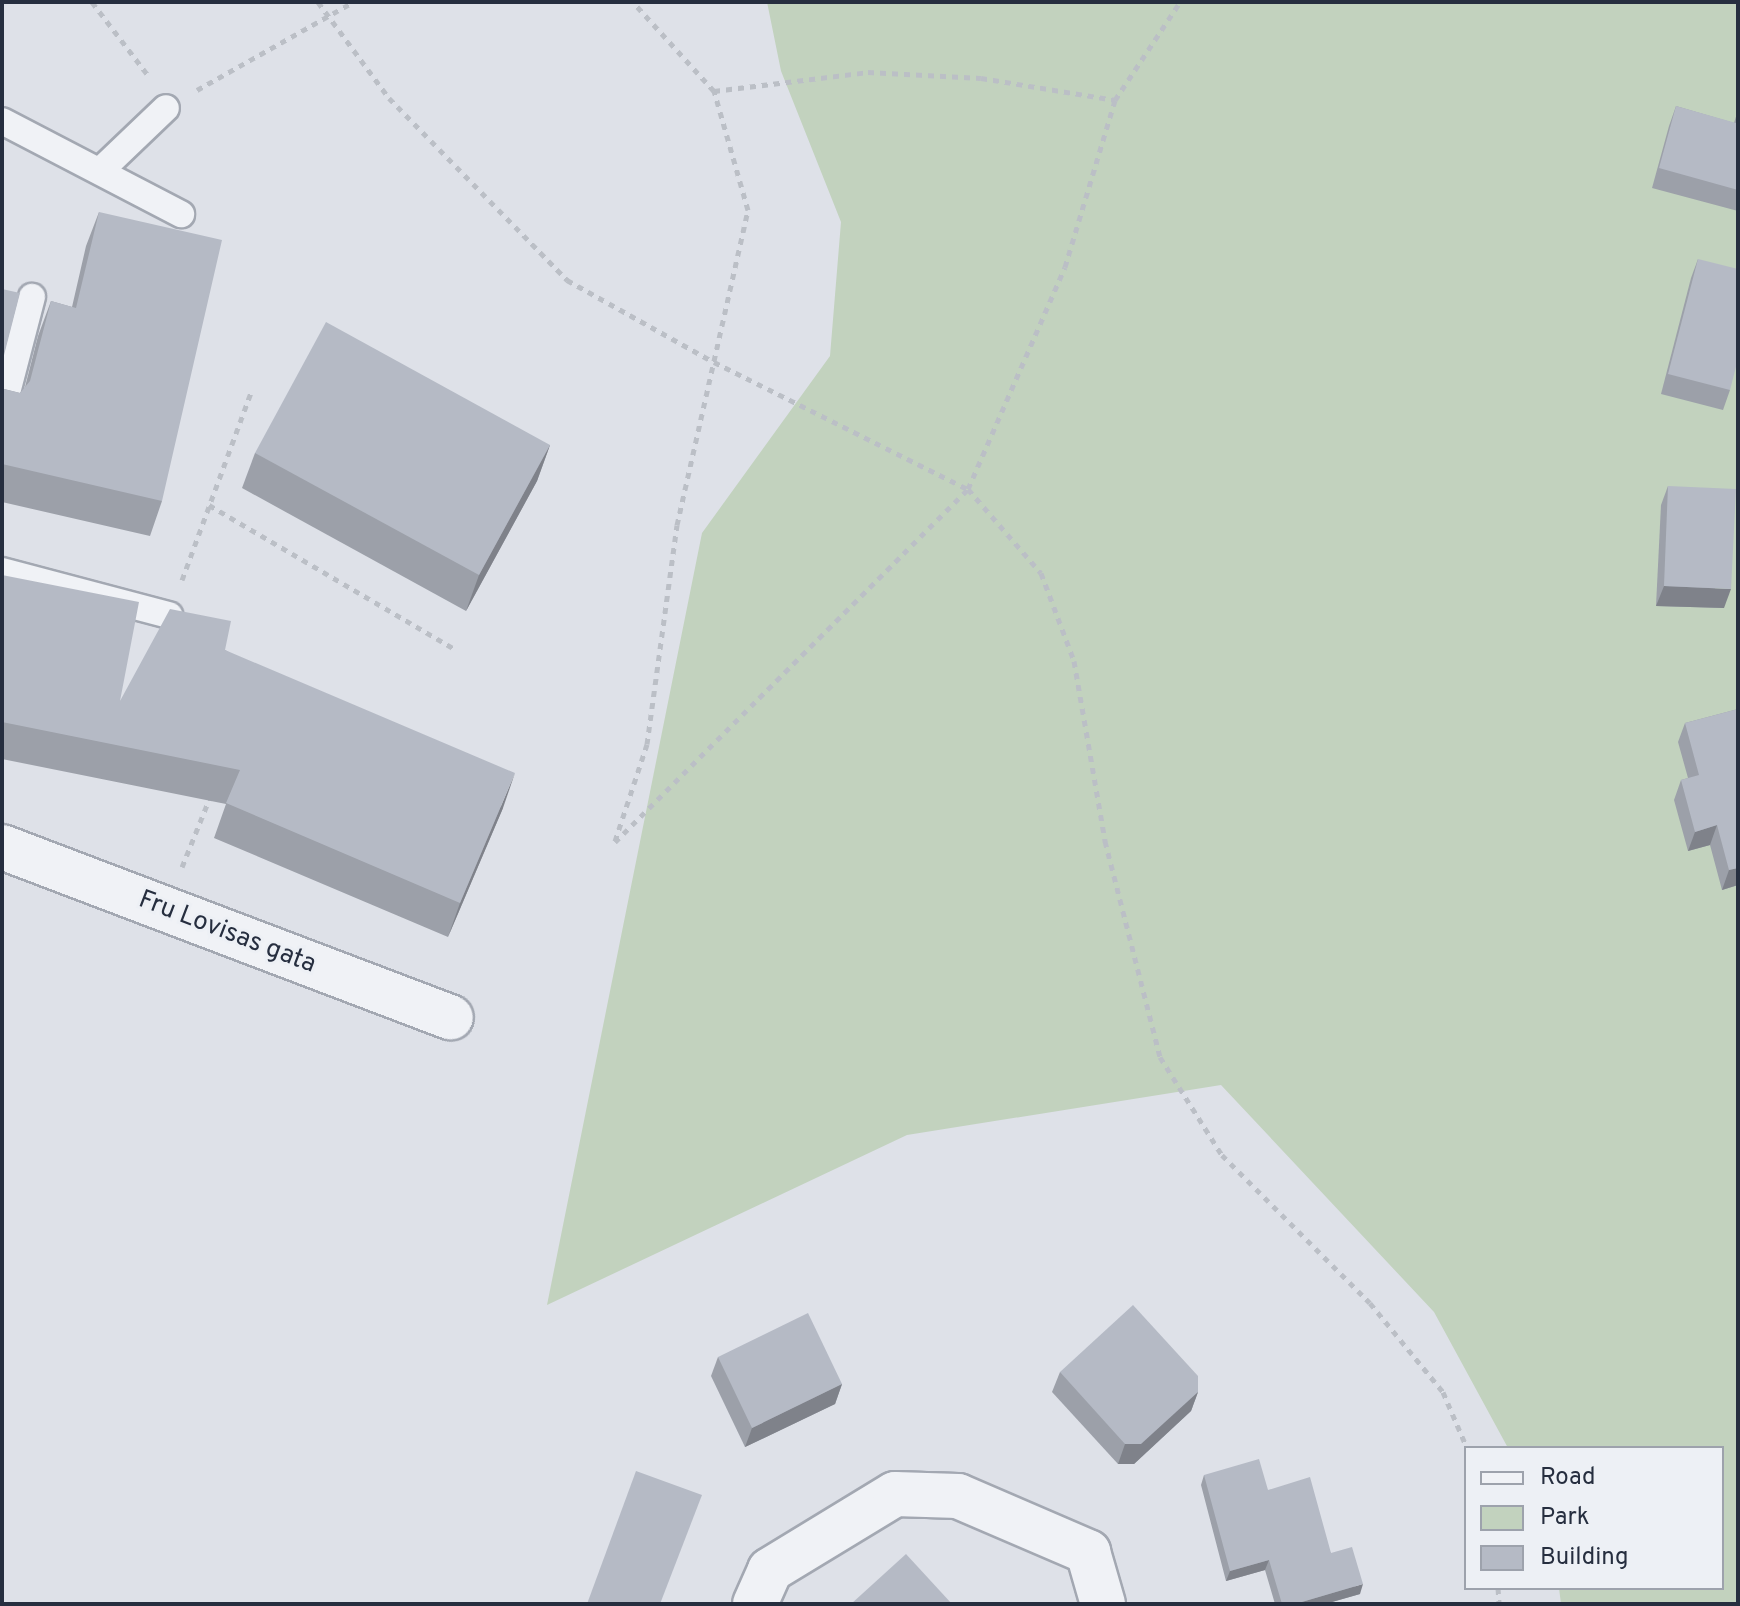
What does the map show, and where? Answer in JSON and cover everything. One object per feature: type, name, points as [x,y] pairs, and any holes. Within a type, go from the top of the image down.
[{"type":"street","name":"Fru Lovisas gata","points":[[2,847],[451,1018]]},
{"type":"street","points":[[755,1604],[770,1570],[895,1494],[958,1496],[1088,1552],[1103,1604]]},
{"type":"lane","points":[[100,171],[166,108]]},
{"type":"lane","points":[[2,121],[181,214]]},
{"type":"lane","points":[[2,412],[32,297]]},
{"type":"lane","points":[[2,571],[169,615]]},
{"type":"path","points":[[92,2],[147,74],[166,108],[353,2]]},
{"type":"path","points":[[318,2],[389,98],[567,280],[714,362],[968,489],[1041,573],[1074,661],[1105,841],[1160,1057],[1222,1155],[1370,1303],[1443,1392],[1466,1446]]},
{"type":"path","points":[[633,2],[714,91],[748,210],[677,525],[647,744],[615,842],[968,489],[1065,267],[1115,100],[1180,2]]},
{"type":"path","points":[[714,91],[868,72],[981,78],[1115,100]]},
{"type":"path","points":[[169,615],[252,390]]},
{"type":"path","points":[[209,505],[453,648]]},
{"type":"path","points":[[165,909],[213,792]]},
{"type":"green space","points":[[767,2],[1738,2],[1738,1604],[1561,1604],[1559,1590],[1724,1590],[1724,1446],[1507,1446],[1434,1312],[1221,1085],[907,1135],[547,1305],[702,533],[830,356],[841,222],[781,71]]},
{"type":"building","points":[[1676,106],[1736,123],[1738,115],[1738,190],[1659,168]]},
{"type":"building","points":[[99,212],[222,240],[162,501],[2,464],[2,383],[4,389],[20,393],[30,381],[51,301],[76,308]]},
{"type":"building","points":[[1698,259],[1738,269],[1738,359],[1730,390],[1668,374]]},
{"type":"building","points":[[2,289],[20,293],[2,363]]},
{"type":"building","points":[[326,322],[550,445],[479,575],[255,453]]},
{"type":"building","points":[[1668,486],[1736,489],[1731,589],[1664,586]]},
{"type":"building","points":[[2,575],[139,602],[120,701],[170,609],[231,621],[225,650],[515,773],[460,903],[226,803],[240,770],[2,722]]},
{"type":"building","points":[[1738,709],[1738,868],[1729,870],[1717,825],[1695,832],[1681,780],[1699,775],[1685,723]]},
{"type":"building","points":[[1133,1305],[1198,1376],[1198,1392],[1141,1444],[1125,1444],[1060,1372]]},
{"type":"building","points":[[808,1313],[842,1384],[752,1428],[718,1357]]},
{"type":"building","points":[[1259,1459],[1268,1490],[1310,1477],[1331,1553],[1352,1547],[1363,1584],[1295,1604],[1282,1604],[1269,1560],[1230,1571],[1204,1475]]},
{"type":"building","points":[[636,1471],[702,1495],[660,1604],[587,1604]]},
{"type":"building","points":[[906,1554],[952,1604],[851,1604]]}]
